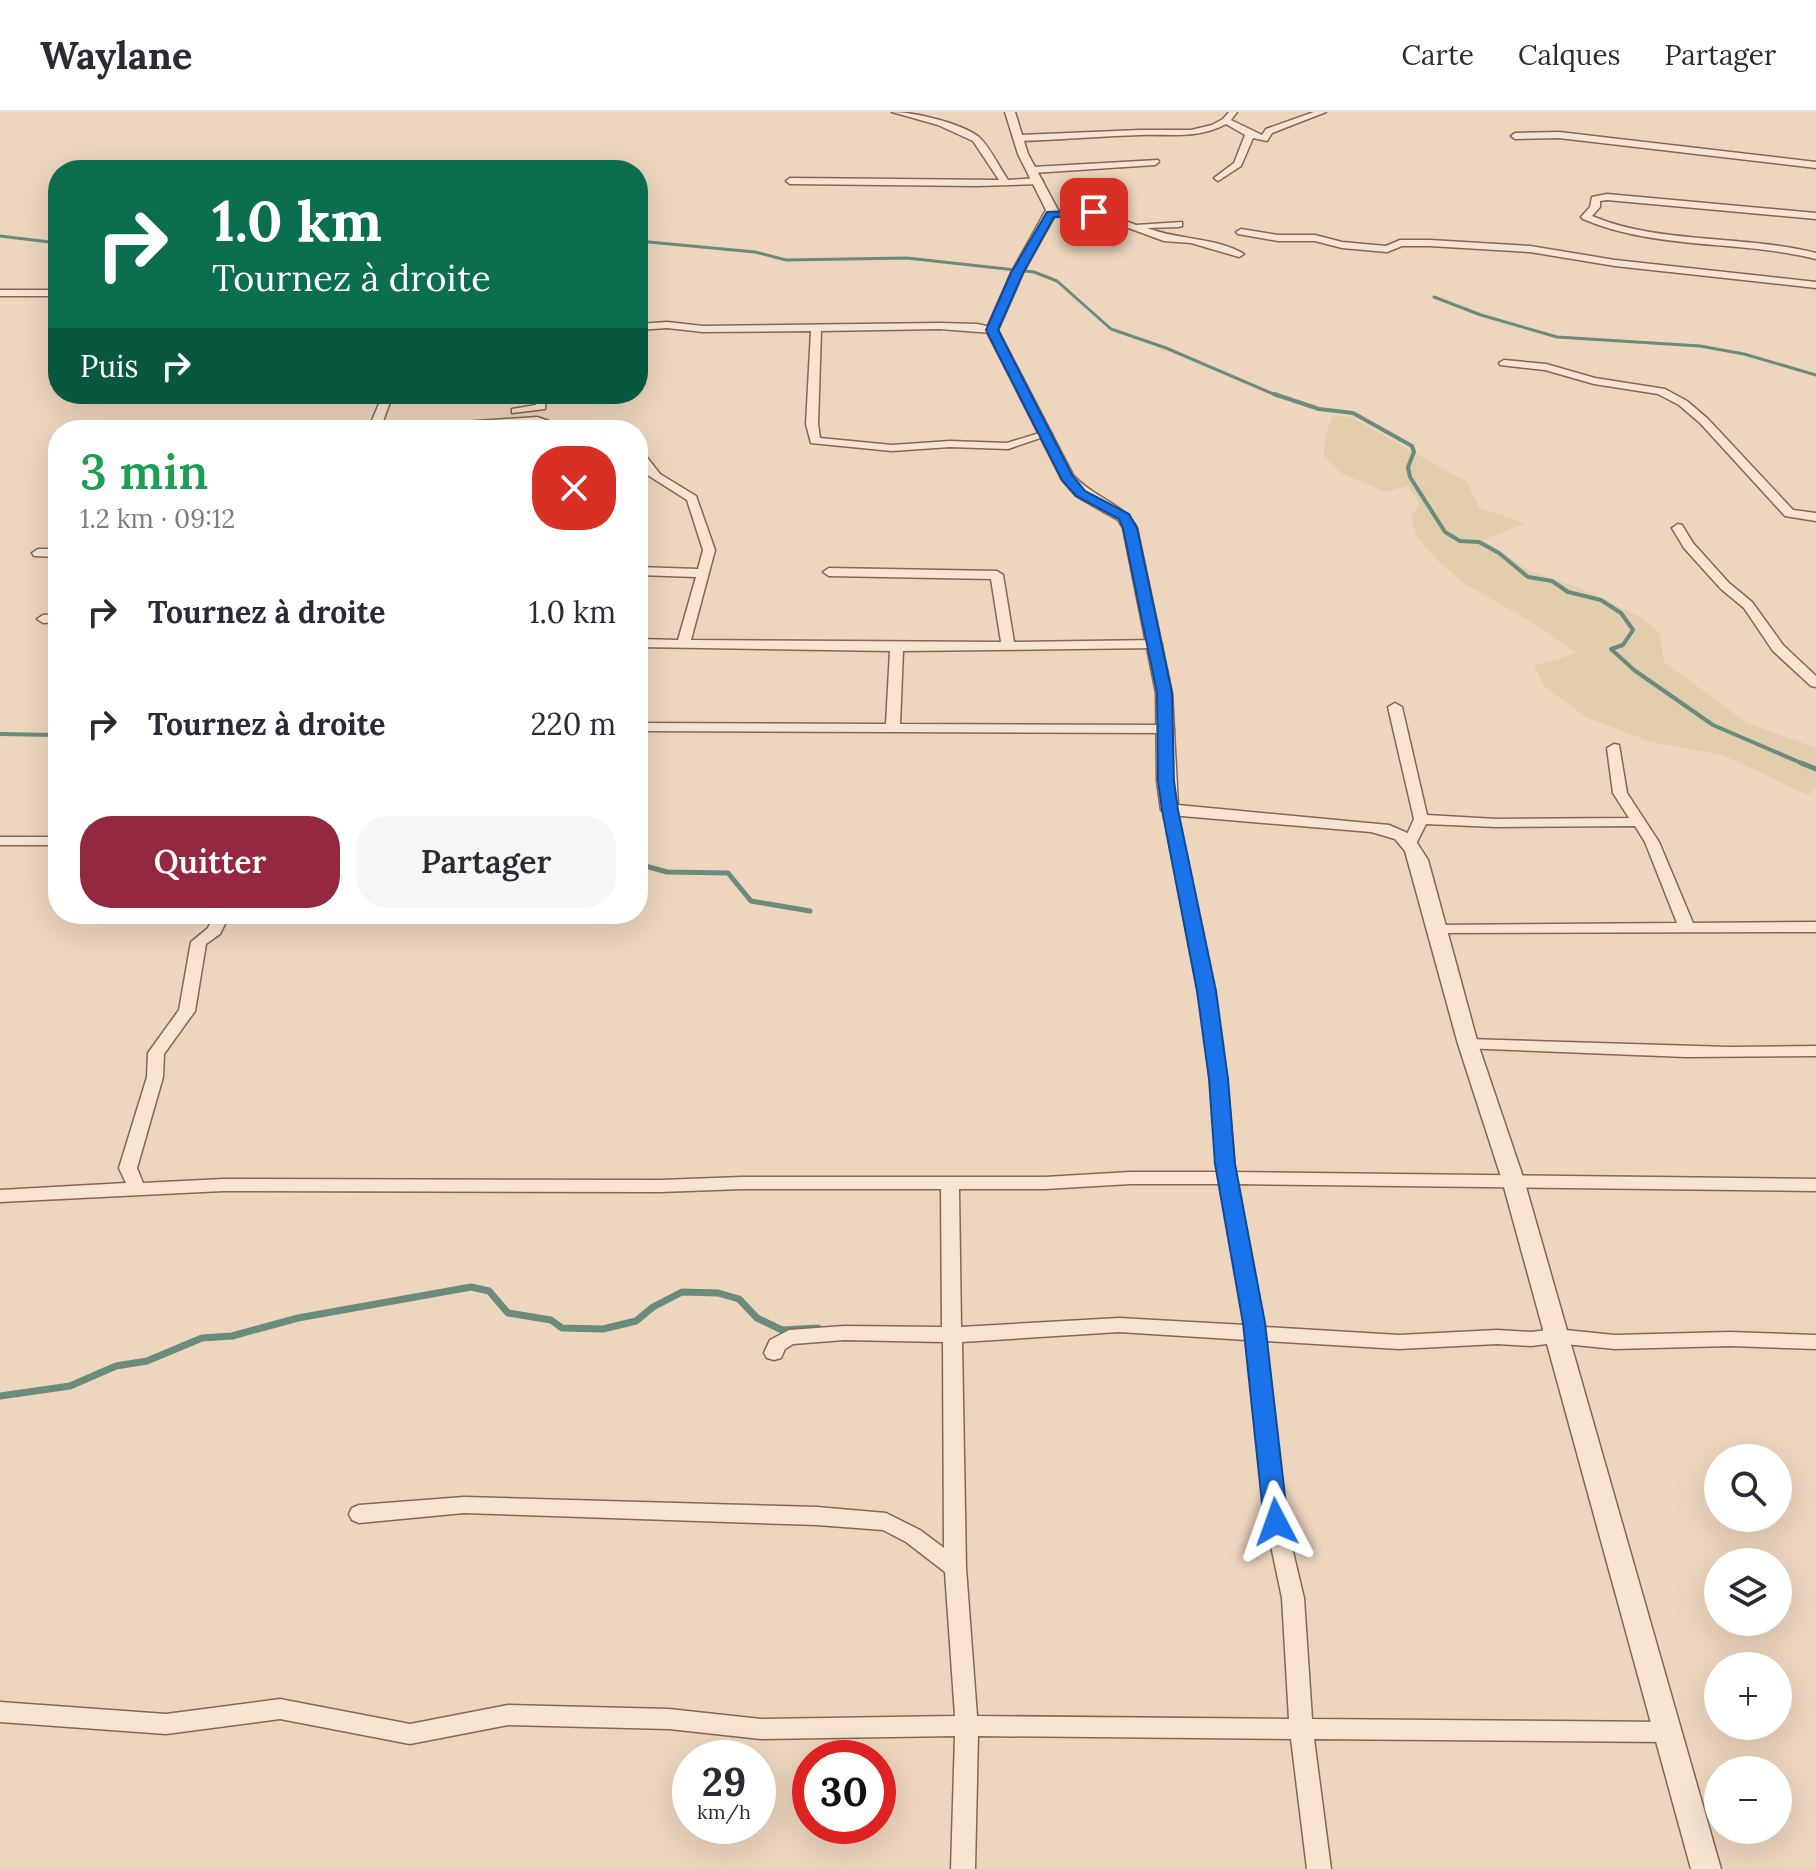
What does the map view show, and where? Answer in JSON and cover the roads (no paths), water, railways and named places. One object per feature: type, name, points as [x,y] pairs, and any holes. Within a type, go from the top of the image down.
[{"type":"street","points":[[896,112],[941,123],[976,139],[1005,182]]},
{"type":"street","points":[[992,330],[1018,271],[1051,214],[1050,204],[1023,154],[1010,112]]},
{"type":"street","points":[[1020,138],[1106,137],[1128,132],[1213,130],[1233,112]]},
{"type":"street","points":[[1226,121],[1264,139],[1269,131],[1322,112]]},
{"type":"street","points":[[1218,178],[1238,164],[1250,134]]},
{"type":"street","points":[[1515,136],[1559,135],[1816,165]]},
{"type":"street","points":[[790,181],[1005,182],[1155,162]]},
{"type":"street","points":[[1816,216],[1607,197],[1595,199],[1595,207],[1586,217],[1607,226],[1641,233],[1785,248],[1816,256]]},
{"type":"street","points":[[1051,214],[1094,212],[1167,239],[1192,240],[1239,254]]},
{"type":"street","points":[[1131,227],[1179,224]]},
{"type":"street","points":[[1241,232],[1278,238],[1315,238],[1342,245],[1387,249],[1400,243],[1430,243],[1530,249],[1615,263],[1816,285]]},
{"type":"street","points":[[0,293],[48,293]]},
{"type":"street","points":[[648,327],[940,326],[992,330]]},
{"type":"street","points":[[816,328],[812,421],[815,441],[892,448],[950,444],[1008,446],[1046,434]]},
{"type":"street","points":[[992,330],[1067,477],[1081,493],[1124,517],[1130,528],[1156,644],[1164,693],[1166,781],[1170,810],[1206,991],[1228,1180],[1255,1332],[1276,1522],[1293,1598],[1301,1728],[1319,1869]]},
{"type":"street","points":[[1504,363],[1546,367],[1594,381],[1661,391],[1683,403],[1704,421],[1789,513],[1816,517]]},
{"type":"street","points":[[458,420],[534,409],[541,407],[541,404]]},
{"type":"street","points":[[648,472],[666,486],[692,498],[709,550],[684,643]]},
{"type":"street","points":[[1678,528],[1707,565],[1748,605],[1778,648],[1816,683]]},
{"type":"street","points":[[38,553],[48,553]]},
{"type":"street","points":[[648,571],[701,573]]},
{"type":"street","points":[[829,572],[997,575],[1008,647]]},
{"type":"street","points":[[43,619],[48,619]]},
{"type":"street","points":[[648,643],[897,647],[1156,644]]},
{"type":"street","points":[[893,729],[897,647]]},
{"type":"street","points":[[1395,707],[1419,860],[1468,1044],[1513,1180],[1706,1869]]},
{"type":"street","points":[[648,727],[1167,729]]},
{"type":"street","points":[[1614,748],[1620,793],[1657,853],[1687,928]]},
{"type":"street","points":[[1170,810],[1398,832],[1496,823],[1638,822]]},
{"type":"street","points":[[0,841],[48,841]]},
{"type":"street","points":[[137,1188],[128,1168],[155,1077],[156,1053],[187,1011],[199,942],[215,931],[218,924]]},
{"type":"street","points":[[1438,930],[1816,927]]},
{"type":"street","points":[[1468,1044],[1701,1052],[1816,1051]]},
{"type":"street","points":[[0,1196],[137,1188],[386,1183],[660,1186],[742,1183],[950,1184],[1130,1178],[1816,1185]]},
{"type":"street","points":[[950,1184],[955,1568],[967,1726],[963,1869]]},
{"type":"street","points":[[774,1353],[777,1345],[789,1337],[844,1333],[952,1332],[982,1335],[1119,1325],[1399,1342],[1555,1336],[1615,1342],[1730,1339],[1816,1342]]},
{"type":"street","points":[[359,1514],[464,1505],[844,1518],[886,1522],[913,1536],[955,1568]]},
{"type":"street","points":[[0,1712],[166,1724],[280,1709],[410,1734],[508,1715],[669,1719],[761,1729],[967,1726],[1666,1732]]},
{"type":"waterway","points":[[0,236],[48,242]]},
{"type":"waterway","points":[[648,242],[755,252],[786,260],[907,258],[1034,272],[1057,281],[1111,329],[1166,348],[1278,396]]},
{"type":"waterway","points":[[1434,297],[1481,315],[1557,337],[1700,346],[1744,354],[1816,375]]},
{"type":"waterway","points":[[1274,394],[1319,409],[1353,413],[1412,446],[1414,452],[1408,467],[1410,477],[1445,532],[1460,541],[1479,542],[1499,553],[1528,577],[1552,581],[1568,592],[1601,600],[1621,613],[1633,630],[1623,645],[1611,649],[1634,670],[1713,725],[1806,765]]},
{"type":"waterway","points":[[0,734],[48,735]]},
{"type":"waterway","points":[[1801,763],[1806,765]]},
{"type":"waterway","points":[[1806,765],[1816,769]]},
{"type":"waterway","points":[[648,867],[667,872],[728,873],[751,901],[810,911]]},
{"type":"waterway","points":[[0,1396],[70,1386],[116,1366],[147,1361],[202,1338],[232,1336],[298,1318],[471,1287],[489,1291],[508,1313],[551,1320],[562,1328],[603,1329],[636,1321],[653,1307],[682,1292],[718,1293],[739,1299],[757,1318],[782,1330],[818,1328]]}]
